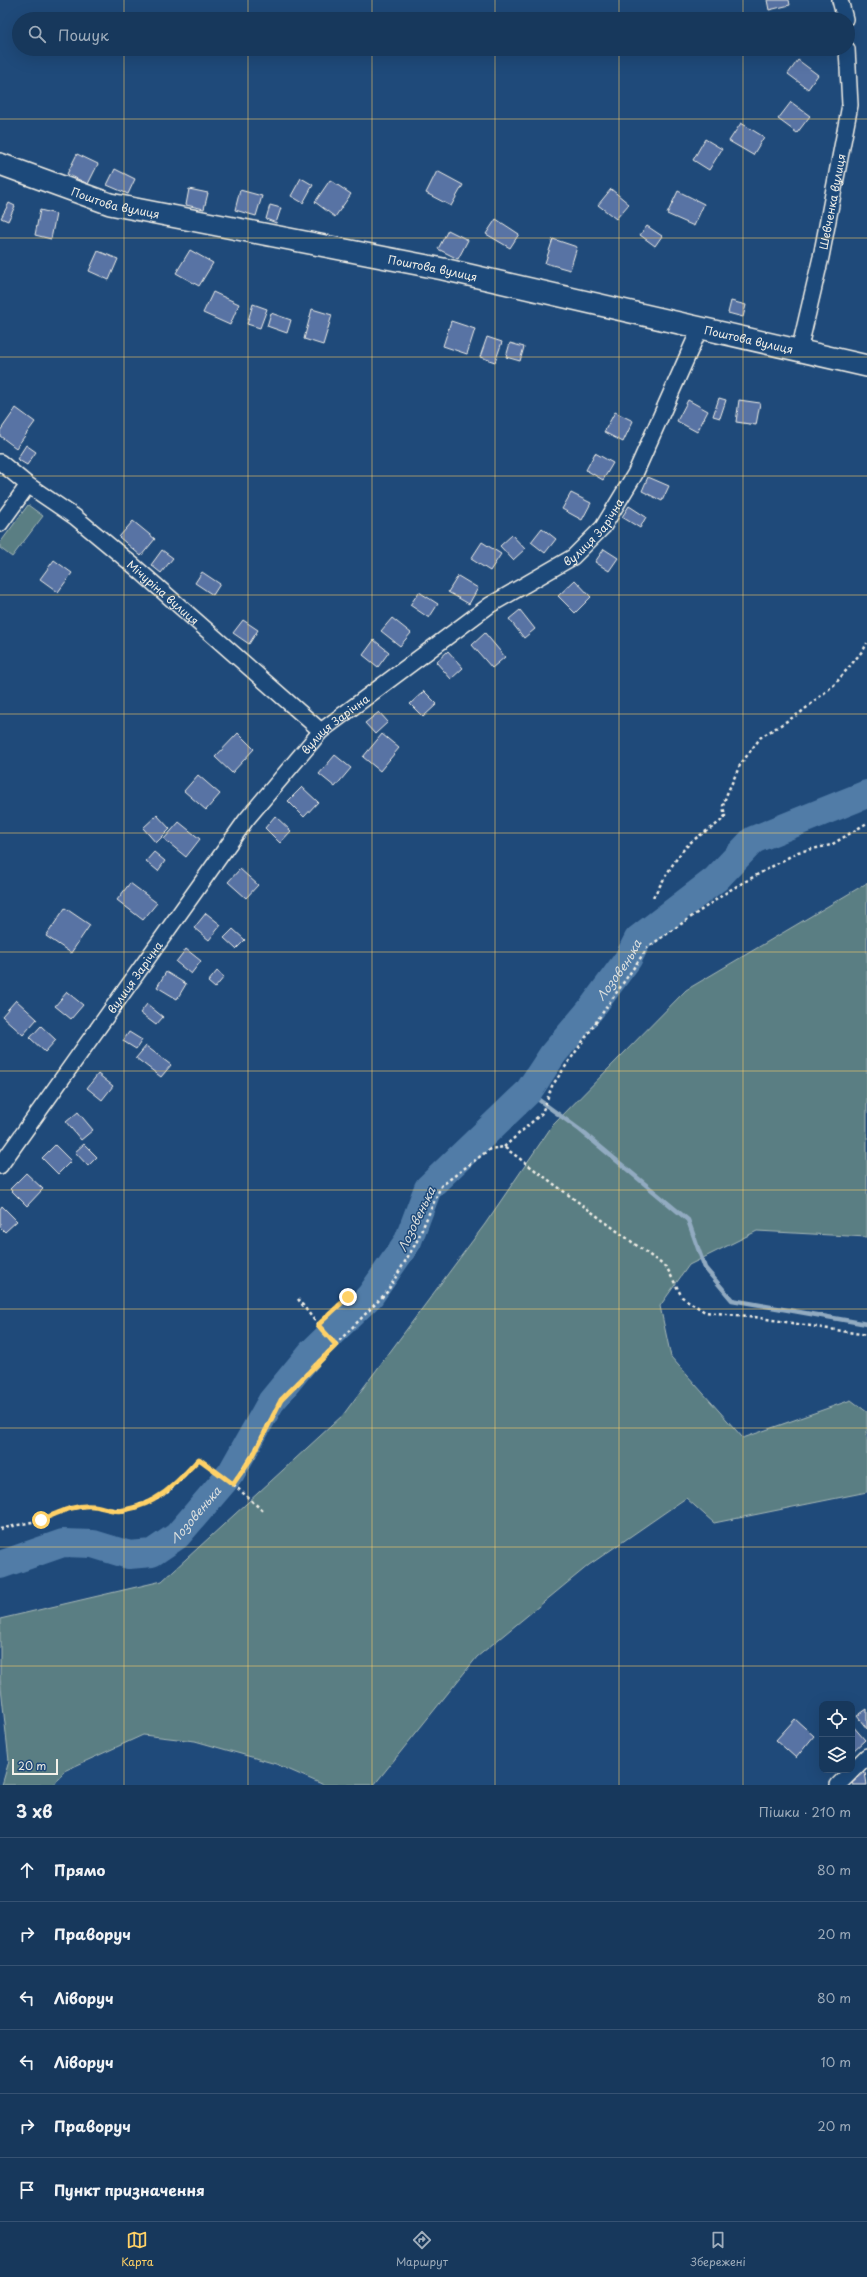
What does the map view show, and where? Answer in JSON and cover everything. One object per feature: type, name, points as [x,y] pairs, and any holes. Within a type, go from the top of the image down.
[{"type":"street","points":[[840,0],[843,12]]},
{"type":"street","name":"Шевченка вулиця","points":[[799,352],[821,257],[850,105],[847,56]]},
{"type":"street","name":"Поштова вулиця","points":[[0,164],[110,204],[443,269],[799,352],[867,366]]},
{"type":"street","name":"вулиця Зарічна","points":[[0,1166],[246,820],[321,730],[490,606],[573,557],[603,527],[635,474],[700,328]]},
{"type":"street","name":"Мічуріна вулиця","points":[[0,462],[28,485],[75,517],[134,566],[321,730]]},
{"type":"street","points":[[0,524],[28,485]]},
{"type":"street","points":[[838,1785],[867,1756]]},
{"type":"path","points":[[653,897],[683,850],[707,829],[721,822],[725,816],[723,806],[726,796],[740,765],[761,737],[800,713],[836,684],[864,649],[867,643]]},
{"type":"path","points":[[233,1484],[254,1454],[281,1400],[387,1292],[416,1243],[441,1186],[490,1149],[504,1147],[542,1113],[552,1086],[648,946],[730,890],[798,852],[831,845],[867,823]]},
{"type":"path","points":[[504,1147],[667,1268],[682,1297],[705,1312],[748,1316],[867,1335]]},
{"type":"path","points":[[318,1325],[348,1297]]},
{"type":"path","points":[[298,1299],[336,1345]]},
{"type":"path","points":[[0,1529],[41,1520],[69,1508],[90,1506],[115,1511],[131,1508],[158,1498],[168,1492],[199,1459],[217,1474],[233,1484],[264,1512]]},
{"type":"green space","points":[[28,505],[43,516],[12,557],[0,548],[0,543]]},
{"type":"green space","points":[[867,883],[867,1237],[757,1231],[689,1265],[660,1306],[671,1357],[743,1438],[851,1400],[867,1412],[867,1492],[714,1523],[686,1498],[589,1565],[477,1657],[374,1785],[324,1785],[276,1764],[195,1741],[143,1735],[64,1771],[54,1785],[2,1785],[9,1761],[0,1678],[0,1619],[162,1581],[343,1415],[485,1224],[552,1126],[686,990]]},
{"type":"building","points":[[767,0],[789,0],[790,5],[769,10]]},
{"type":"building","points":[[798,60],[818,75],[808,89],[788,74]]},
{"type":"building","points":[[791,102],[810,116],[797,133],[778,119]]},
{"type":"building","points":[[741,123],[764,137],[753,155],[729,141]]},
{"type":"building","points":[[705,139],[722,149],[709,170],[693,160]]},
{"type":"building","points":[[77,154],[98,164],[88,184],[67,174]]},
{"type":"building","points":[[115,169],[135,179],[128,194],[107,185]]},
{"type":"building","points":[[437,171],[463,185],[451,206],[426,193]]},
{"type":"building","points":[[301,178],[313,185],[303,203],[291,196]]},
{"type":"building","points":[[330,180],[351,194],[335,217],[315,202]]},
{"type":"building","points":[[189,189],[208,193],[204,209],[186,205]]},
{"type":"building","points":[[611,189],[629,204],[616,219],[598,205]]},
{"type":"building","points":[[240,190],[262,196],[256,216],[235,210]]},
{"type":"building","points":[[678,191],[704,204],[694,226],[667,214]]},
{"type":"building","points":[[9,203],[15,206],[8,221],[1,218]]},
{"type":"building","points":[[270,205],[281,208],[276,223],[266,219]]},
{"type":"building","points":[[40,210],[56,214],[51,239],[35,235]]},
{"type":"building","points":[[496,219],[519,234],[510,248],[486,234]]},
{"type":"building","points":[[647,226],[662,236],[655,246],[640,235]]},
{"type":"building","points":[[448,230],[468,240],[458,259],[438,249]]},
{"type":"building","points":[[553,239],[577,247],[570,270],[545,263]]},
{"type":"building","points":[[190,250],[213,263],[199,286],[176,273]]},
{"type":"building","points":[[98,251],[118,259],[109,280],[89,271]]},
{"type":"building","points":[[213,292],[239,304],[230,325],[203,313]]},
{"type":"building","points":[[731,301],[746,305],[743,317],[728,313]]},
{"type":"building","points":[[253,304],[267,309],[260,328],[247,324]]},
{"type":"building","points":[[312,309],[332,315],[323,345],[304,339]]},
{"type":"building","points":[[271,313],[291,320],[287,333],[267,326]]},
{"type":"building","points":[[451,321],[475,329],[467,354],[443,346]]},
{"type":"building","points":[[487,337],[502,342],[495,362],[480,357]]},
{"type":"building","points":[[510,343],[524,347],[520,361],[506,357]]},
{"type":"building","points":[[719,398],[726,400],[720,418],[713,416]]},
{"type":"building","points":[[688,400],[708,411],[697,432],[677,421]]},
{"type":"building","points":[[739,400],[760,403],[756,425],[736,422]]},
{"type":"building","points":[[16,408],[35,422],[16,448],[0,436],[0,431]]},
{"type":"building","points":[[615,412],[633,421],[623,442],[604,432]]},
{"type":"building","points":[[26,445],[36,452],[27,465],[17,459]]},
{"type":"building","points":[[595,453],[613,463],[603,480],[586,470]]},
{"type":"building","points":[[648,477],[669,486],[662,501],[642,491]]},
{"type":"building","points":[[571,493],[591,503],[582,520],[562,509]]},
{"type":"building","points":[[629,506],[646,517],[640,528],[622,517]]},
{"type":"building","points":[[133,521],[155,539],[141,556],[119,537]]},
{"type":"building","points":[[542,528],[556,539],[545,553],[531,542]]},
{"type":"building","points":[[512,535],[525,549],[513,560],[500,546]]},
{"type":"building","points":[[482,542],[501,554],[490,571],[471,559]]},
{"type":"building","points":[[604,549],[618,558],[609,571],[595,562]]},
{"type":"building","points":[[162,550],[173,558],[161,573],[151,565]]},
{"type":"building","points":[[54,560],[72,573],[58,592],[40,579]]},
{"type":"building","points":[[202,572],[220,584],[213,595],[195,583]]},
{"type":"building","points":[[458,576],[478,588],[469,604],[448,592]]},
{"type":"building","points":[[575,580],[591,597],[575,613],[558,596]]},
{"type":"building","points":[[419,592],[438,604],[429,618],[410,605]]},
{"type":"building","points":[[520,610],[535,629],[524,638],[509,619]]},
{"type":"building","points":[[392,618],[411,633],[400,646],[381,631]]},
{"type":"building","points":[[243,620],[258,630],[249,644],[233,633]]},
{"type":"building","points":[[485,633],[505,657],[492,668],[472,645]]},
{"type":"building","points":[[374,640],[389,652],[378,667],[363,655]]},
{"type":"building","points":[[448,651],[463,668],[451,679],[436,662]]},
{"type":"building","points":[[424,691],[437,704],[423,717],[410,704]]},
{"type":"building","points":[[379,712],[388,722],[375,734],[365,723]]},
{"type":"building","points":[[238,733],[254,749],[232,773],[215,757]]},
{"type":"building","points":[[382,734],[399,748],[380,771],[363,757]]},
{"type":"building","points":[[335,755],[351,768],[335,787],[319,774]]},
{"type":"building","points":[[198,775],[220,794],[206,810],[184,791]]},
{"type":"building","points":[[302,787],[318,802],[304,817],[288,801]]},
{"type":"building","points":[[157,815],[170,829],[156,843],[143,828]]},
{"type":"building","points":[[275,816],[291,831],[280,843],[265,828]]},
{"type":"building","points":[[179,822],[200,839],[186,857],[164,839]]},
{"type":"building","points":[[154,852],[165,861],[158,871],[146,861]]},
{"type":"building","points":[[240,869],[258,885],[246,898],[228,882]]},
{"type":"building","points":[[130,883],[157,903],[143,920],[117,900]]},
{"type":"building","points":[[65,908],[90,925],[71,953],[46,936]]},
{"type":"building","points":[[206,913],[221,925],[209,940],[194,928]]},
{"type":"building","points":[[233,929],[245,940],[236,949],[224,938]]},
{"type":"building","points":[[186,949],[201,961],[191,974],[176,962]]},
{"type":"building","points":[[217,971],[224,977],[215,988],[208,982]]},
{"type":"building","points":[[166,972],[186,984],[177,999],[157,987]]},
{"type":"building","points":[[67,992],[83,1005],[71,1019],[55,1006]]},
{"type":"building","points":[[16,1000],[37,1019],[23,1035],[2,1016]]},
{"type":"building","points":[[147,1004],[163,1017],[156,1025],[140,1013]]},
{"type":"building","points":[[41,1026],[56,1040],[45,1052],[30,1038]]},
{"type":"building","points":[[129,1032],[142,1040],[136,1049],[123,1041]]},
{"type":"building","points":[[146,1046],[171,1065],[161,1077],[136,1058]]},
{"type":"building","points":[[98,1074],[113,1086],[102,1100],[87,1088]]},
{"type":"building","points":[[78,1112],[93,1130],[81,1140],[66,1122]]},
{"type":"building","points":[[84,1144],[97,1157],[88,1166],[75,1152]]},
{"type":"building","points":[[55,1145],[71,1161],[58,1174],[42,1158]]},
{"type":"building","points":[[26,1173],[43,1189],[27,1206],[10,1189]]},
{"type":"building","points":[[2,1206],[17,1221],[5,1232],[0,1227],[0,1209]]},
{"type":"building","points":[[867,1709],[867,1729],[857,1716]]},
{"type":"building","points":[[795,1719],[814,1736],[796,1758],[776,1740]]},
{"type":"building","points":[[855,1728],[865,1740],[855,1749]]},
{"type":"building","points":[[865,1772],[867,1785],[853,1785],[852,1783]]},
{"type":"waterway","name":"Лозовенька","points":[[0,1565],[63,1543],[93,1544],[129,1555],[152,1553],[177,1536],[231,1473],[271,1402],[312,1352],[370,1296],[408,1241],[428,1188],[528,1092],[553,1054],[591,1009],[628,959],[638,939],[716,879],[753,840],[867,794]]},
{"type":"waterway","points":[[528,1092],[580,1130],[688,1220],[705,1268],[732,1300],[867,1324]]},
{"type":"route","points":[[41,1520],[69,1508],[96,1506],[115,1511],[124,1510],[158,1498],[168,1492],[199,1459],[217,1474],[233,1484],[254,1454],[281,1400],[336,1345],[318,1325],[348,1297]]}]
